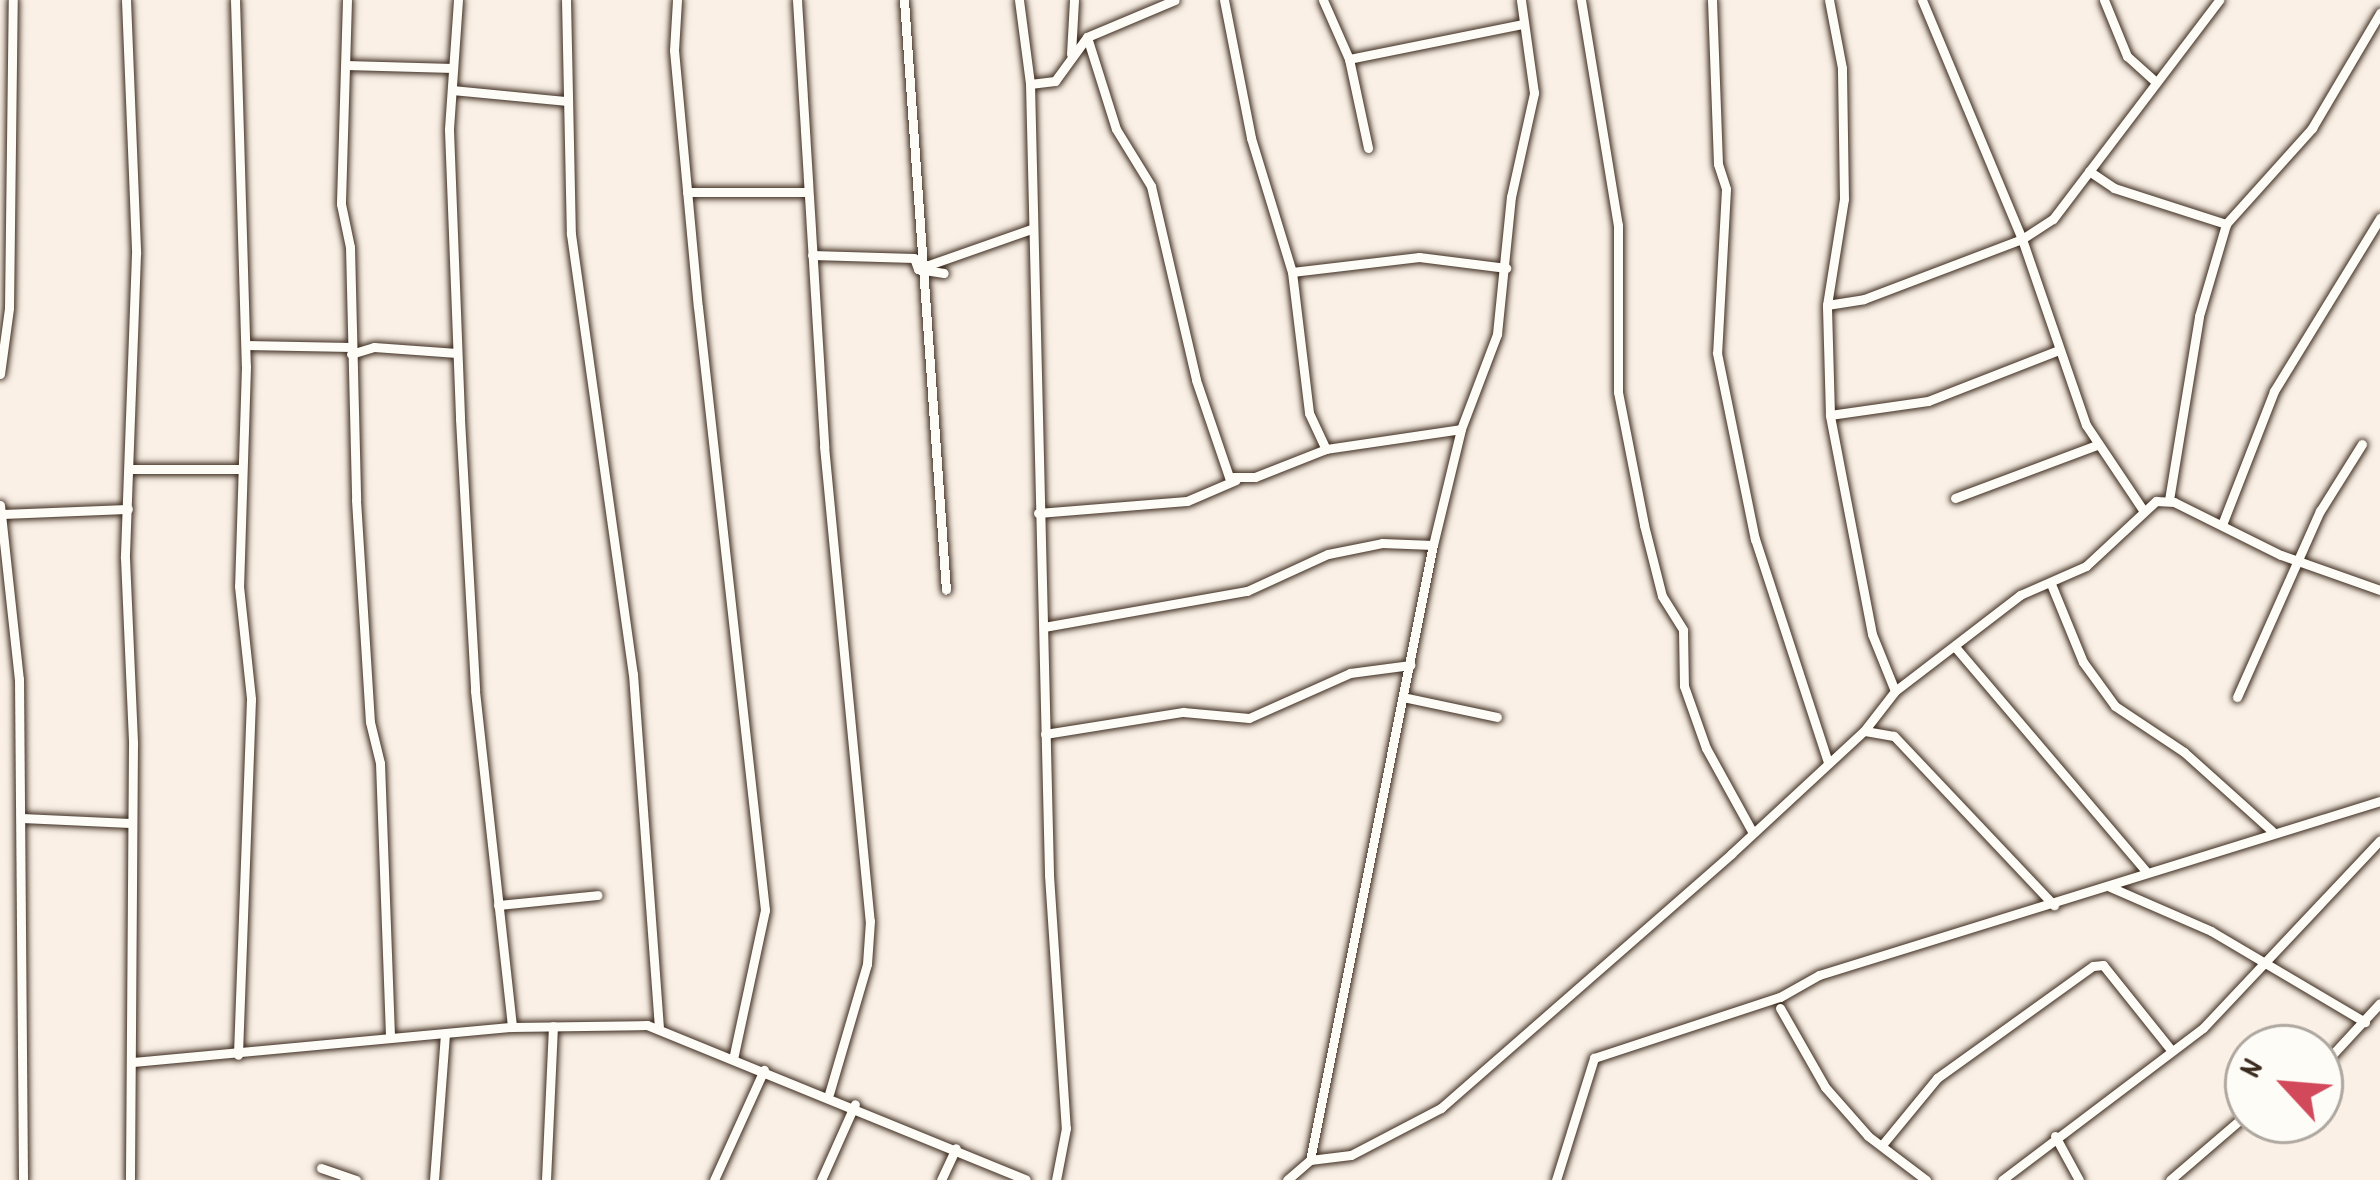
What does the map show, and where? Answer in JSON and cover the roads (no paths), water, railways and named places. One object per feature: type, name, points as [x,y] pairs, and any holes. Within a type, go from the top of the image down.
[{"type":"street","points":[[0,374],[9,308],[13,0]]},
{"type":"street","points":[[126,0],[136,254],[128,509],[130,1180]]},
{"type":"street","points":[[235,0],[246,345],[239,586],[250,699],[238,1054]]},
{"type":"street","points":[[347,0],[340,204],[350,247],[351,350],[390,1036]]},
{"type":"street","points":[[458,0],[452,90],[457,352],[475,691],[512,1027]]},
{"type":"street","points":[[566,0],[571,234],[633,674],[659,1028]]},
{"type":"street","points":[[677,0],[687,191],[765,910],[734,1059]]},
{"type":"street","points":[[797,0],[807,192],[870,921],[867,964],[829,1094]]},
{"type":"street","points":[[904,0],[918,269],[946,590]]},
{"type":"street","points":[[1019,0],[1030,84],[1038,513],[1066,1128],[1056,1180]]},
{"type":"street","points":[[1071,54],[1074,0]]},
{"type":"street","points":[[1030,84],[1046,88],[1087,37],[1175,0]]},
{"type":"street","points":[[1224,0],[1251,138],[1292,272],[1310,413],[1326,449]]},
{"type":"street","points":[[1323,0],[1349,59],[1368,148]]},
{"type":"street","points":[[1310,1160],[1433,545],[1461,429],[1498,334],[1511,196],[1534,93],[1520,0]]},
{"type":"street","points":[[1581,0],[1618,225],[1618,392],[1644,525],[1662,596],[1683,630],[1684,686],[1699,727],[1753,833]]},
{"type":"street","points":[[1712,0],[1718,164],[1726,189],[1717,353],[1755,539],[1828,762]]},
{"type":"street","points":[[1829,0],[1842,68],[1844,160],[1840,245],[1827,305],[1830,416],[1872,634],[1895,691]]},
{"type":"street","points":[[1922,0],[2022,239],[2097,445],[2143,510]]},
{"type":"street","points":[[2104,0],[2127,56],[2156,82]]},
{"type":"street","points":[[1827,305],[1883,292],[2022,239],[2053,219],[2218,0]]},
{"type":"street","points":[[2169,500],[2188,422],[2199,316],[2226,224],[2312,128],[2380,13]]},
{"type":"street","points":[[1349,59],[1522,24]]},
{"type":"street","points":[[1087,37],[1116,129],[1151,186],[1196,380],[1226,470],[1236,480]]},
{"type":"street","points":[[346,64],[453,68]]},
{"type":"street","points":[[452,90],[567,101]]},
{"type":"street","points":[[2089,171],[2114,188],[2226,224]]},
{"type":"street","points":[[687,191],[807,192]]},
{"type":"street","points":[[2223,522],[2274,391],[2380,218]]},
{"type":"street","points":[[918,269],[1031,229]]},
{"type":"street","points":[[2366,243],[2380,252]]},
{"type":"street","points":[[812,255],[914,258],[918,269]]},
{"type":"street","points":[[1292,272],[1419,256],[1506,268]]},
{"type":"street","points":[[918,269],[944,273]]},
{"type":"street","points":[[246,345],[457,352]]},
{"type":"street","points":[[1830,416],[1928,401],[2059,350]]},
{"type":"street","points":[[1038,513],[1187,501],[1326,449],[1461,429]]},
{"type":"street","points":[[2237,698],[2300,560],[2362,444]]},
{"type":"street","points":[[1954,498],[2097,445]]},
{"type":"street","points":[[131,469],[240,469]]},
{"type":"street","points":[[1287,1180],[1310,1160],[1351,1154],[1441,1108],[1753,833],[1864,731],[1895,691],[2020,595],[2086,566],[2143,510],[2169,500],[2300,560],[2380,590]]},
{"type":"street","points":[[0,505],[21,818],[23,1180]]},
{"type":"street","points":[[2,514],[128,509]]},
{"type":"street","points":[[1044,627],[1247,591],[1328,554],[1382,543],[1433,545]]},
{"type":"street","points":[[2051,584],[2083,662],[2115,706],[2184,752],[2272,831]]},
{"type":"street","points":[[1956,648],[2145,870]]},
{"type":"street","points":[[1046,734],[1183,712],[1249,718],[1350,674],[1410,664]]},
{"type":"street","points":[[1403,698],[1497,717]]},
{"type":"street","points":[[1864,731],[1894,736],[2054,905]]},
{"type":"street","points":[[1556,1180],[1594,1058],[1780,997],[1819,975],[2110,887],[2145,870],[2380,801]]},
{"type":"street","points":[[21,818],[131,823]]},
{"type":"street","points":[[2002,1180],[2240,995],[2380,840]]},
{"type":"street","points":[[2110,887],[2211,931],[2365,1022]]},
{"type":"street","points":[[498,905],[598,896]]},
{"type":"street","points":[[1882,1145],[1937,1078],[2093,966],[2103,965],[2172,1051]]},
{"type":"street","points":[[2344,1043],[2380,1003]]},
{"type":"street","points":[[1780,1008],[1825,1087],[1882,1145],[1926,1180]]},
{"type":"street","points":[[546,1180],[553,1026]]},
{"type":"street","points":[[133,1062],[512,1027],[659,1028],[856,1104],[1026,1180]]},
{"type":"street","points":[[434,1180],[445,1035]]},
{"type":"street","points":[[714,1180],[764,1070]]},
{"type":"street","points":[[821,1180],[856,1104]]},
{"type":"street","points":[[2170,1180],[2224,1134]]},
{"type":"street","points":[[2055,1136],[2079,1180]]},
{"type":"street","points":[[941,1180],[956,1148]]},
{"type":"street","points":[[321,1168],[356,1180]]}]
